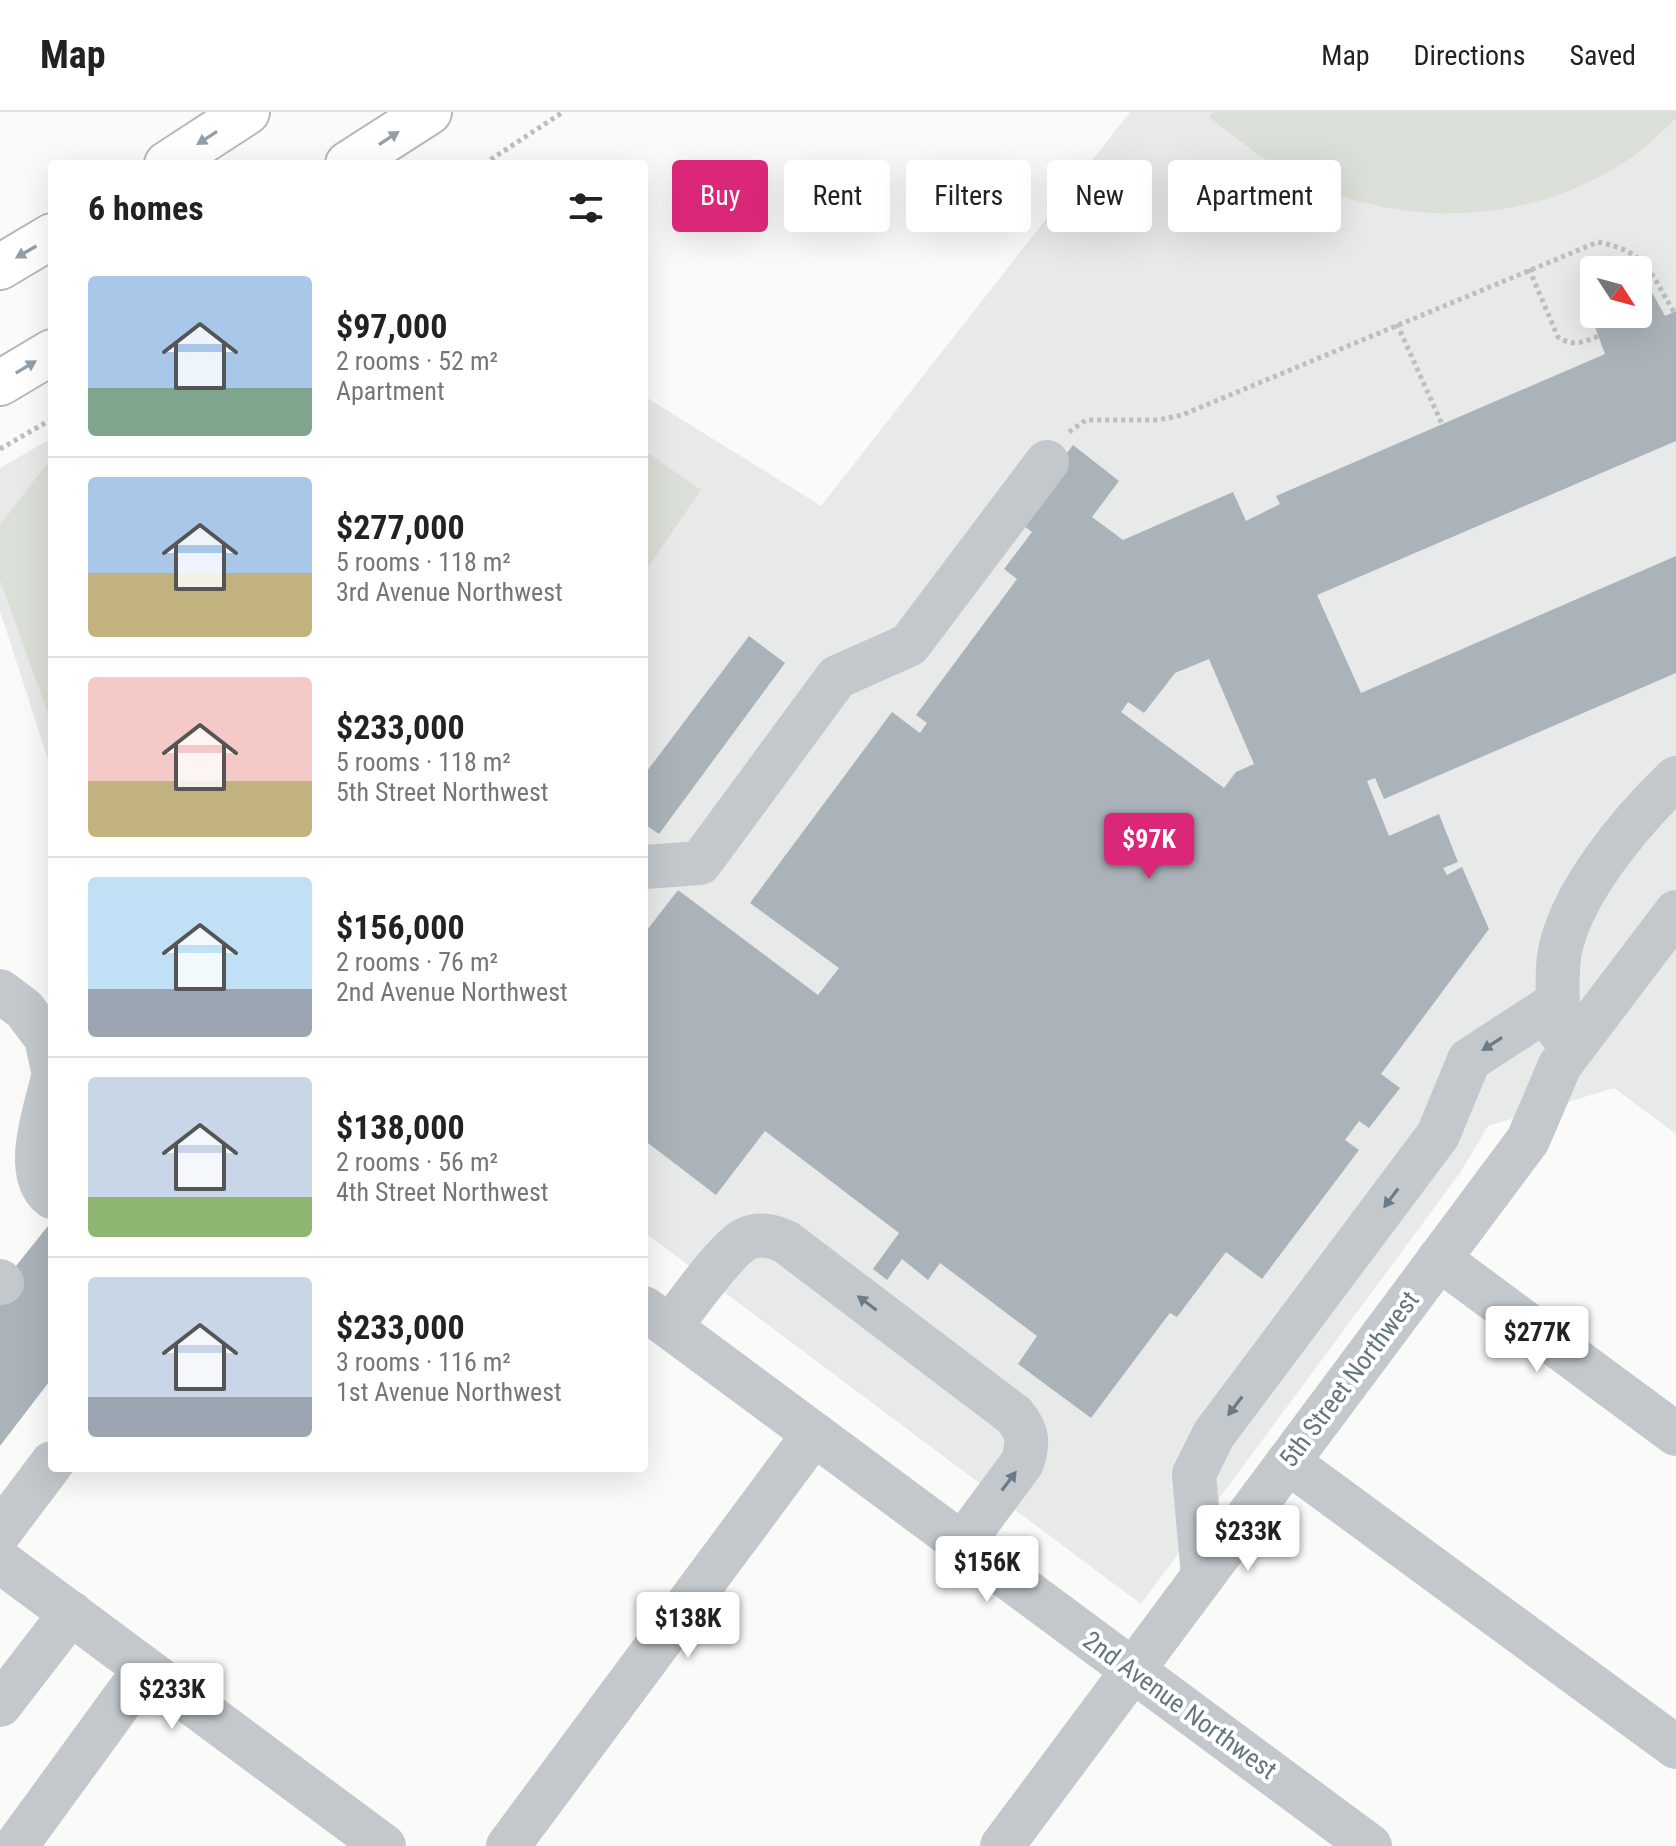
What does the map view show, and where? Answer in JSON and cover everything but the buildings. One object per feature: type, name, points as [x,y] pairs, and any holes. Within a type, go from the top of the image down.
[{"type":"highway","points":[[173,160],[247,112]]},
{"type":"highway","points":[[354,160],[429,112]]},
{"type":"highway","points":[[0,267],[48,238]]},
{"type":"highway","points":[[0,383],[48,354]]},
{"type":"street","points":[[648,867],[700,863],[837,677],[909,645],[1047,462]]},
{"type":"street","points":[[1560,1065],[1559,955],[1574,911],[1627,830],[1676,778]]},
{"type":"street","points":[[1560,1065],[1676,912]]},
{"type":"street","points":[[0,991],[24,1009],[46,1038],[48,1047]]},
{"type":"street","points":[[1203,1576],[1194,1474],[1214,1434],[1438,1135],[1469,1060],[1558,1002]]},
{"type":"street","name":"5th Street Northwest","points":[[1002,1846],[1528,1140],[1560,1065]]},
{"type":"street","points":[[48,1100],[38,1147],[37,1176],[48,1194]]},
{"type":"street","points":[[657,1317],[744,1240],[757,1235],[772,1236],[786,1242],[1014,1415],[1023,1426],[1028,1437],[1022,1463],[962,1544]]},
{"type":"street","points":[[1439,1259],[1676,1434]]},
{"type":"street","name":"2nd Avenue Northwest","points":[[657,1317],[1370,1846]]},
{"type":"street","points":[[508,1846],[814,1434]]},
{"type":"street","points":[[1288,1462],[1676,1747]]},
{"type":"street","points":[[0,1532],[48,1468]]},
{"type":"street","points":[[0,1561],[384,1846]]},
{"type":"street","points":[[0,1705],[71,1613]]},
{"type":"street","points":[[16,1846],[145,1669]]},
{"type":"path","points":[[490,160],[563,112]]},
{"type":"path","points":[[1047,462],[1070,430],[1086,420],[1158,420],[1182,415],[1598,242],[1631,251],[1645,264],[1674,312]]},
{"type":"path","points":[[1529,269],[1558,337],[1567,343],[1577,344],[1599,336]]},
{"type":"path","points":[[1397,324],[1442,424]]},
{"type":"path","points":[[0,449],[48,421]]},
{"type":"shaded area","points":[[1130,112],[1676,112],[1676,1134],[1614,1088],[1488,1126],[1460,1173],[1141,1604],[648,1235],[648,398],[821,506],[1047,218],[1047,232],[1152,232],[1152,160],[1092,160]]},
{"type":"shaded area","points":[[1214,112],[1676,112],[1676,118],[1635,155],[1597,178],[1558,195],[1516,207],[1431,213],[1388,208],[1341,195],[1341,160],[1266,160],[1209,117]]},
{"type":"shaded area","points":[[48,440],[48,760],[0,611],[0,468]]},
{"type":"shaded area","points":[[648,453],[701,490],[648,567]]},
{"type":"shaded area","points":[[48,462],[48,714],[0,580],[0,525]]}]
